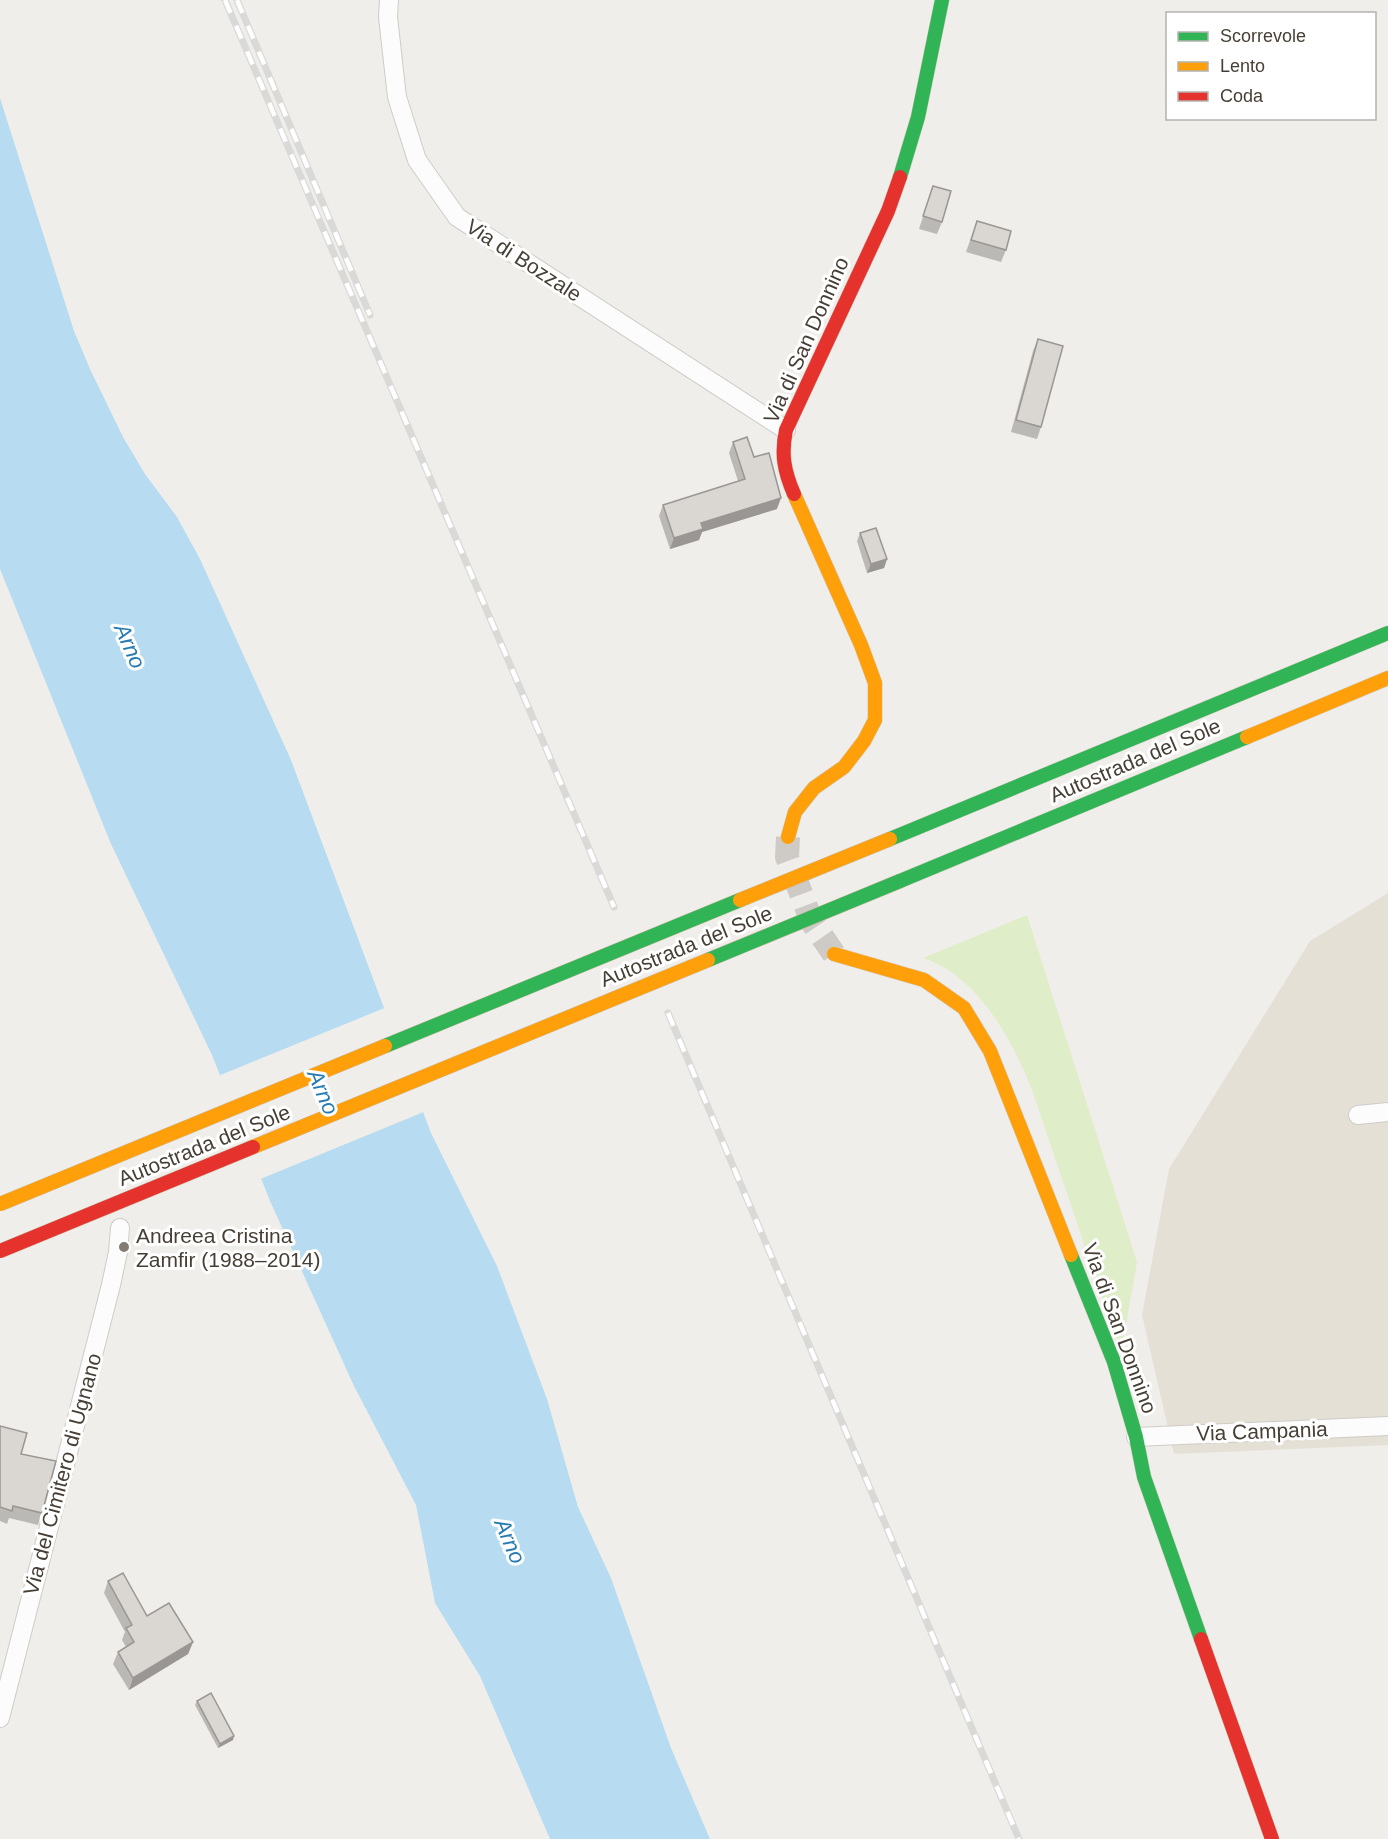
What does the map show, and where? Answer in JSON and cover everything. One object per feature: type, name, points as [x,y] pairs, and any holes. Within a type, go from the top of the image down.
[{"type":"main road","name":"Via di San Donnino","points":[[788,837],[795,812],[814,788],[843,767],[864,741],[875,720],[874,683],[861,645],[787,477],[782,448],[786,430],[888,211],[918,117],[942,0]]},
{"type":"main road","name":"Autostrada del Sole","points":[[0,1204],[1388,633]]},
{"type":"main road","name":"Autostrada del Sole","points":[[0,1251],[1388,678]]},
{"type":"main road","name":"Via di San Donnino","points":[[834,954],[924,980],[964,1008],[990,1051],[1114,1362],[1136,1437],[1144,1476],[1272,1839]]},
{"type":"street","name":"Via di Bozzale","points":[[389,0],[388,17],[397,97],[417,160],[457,217],[786,430]]},
{"type":"street","points":[[1358,1114],[1388,1112]]},
{"type":"street","name":"Via del Cimitero di Ugnano","points":[[0,1718],[111,1285],[120,1228]]},
{"type":"street","name":"Via Campania","points":[[1136,1437],[1388,1426]]},
{"type":"shaded area","points":[[1388,893],[1388,1445],[1174,1454],[1142,1315],[1169,1169],[1310,941]]},
{"type":"green space","points":[[1027,915],[1137,1262],[1121,1353],[1032,1090],[1014,1050],[991,1012],[976,994],[943,967],[923,958]]},
{"type":"water","name":"Arno","points":[[0,98],[74,331],[90,369],[123,437],[145,474],[177,517],[200,559],[291,760],[431,1133],[497,1266],[547,1399],[578,1507],[611,1578],[671,1748],[710,1839],[550,1839],[480,1676],[435,1603],[416,1505],[354,1386],[270,1201],[212,1055],[111,844],[0,569]]},
{"type":"pier","points":[[387,1007],[426,1111],[258,1180],[218,1076]]},
{"type":"building","points":[[933,186],[951,191],[942,222],[923,216]]},
{"type":"building","points":[[977,221],[1011,231],[1006,250],[971,240]]},
{"type":"building","points":[[1038,339],[1063,346],[1041,427],[1016,420]]},
{"type":"building","points":[[747,437],[754,457],[769,453],[781,498],[701,523],[703,529],[674,538],[663,505],[745,479],[733,442]]},
{"type":"building","points":[[876,528],[887,559],[871,564],[860,533]]},
{"type":"building","points":[[0,1426],[27,1433],[21,1454],[56,1461],[42,1513],[13,1506],[12,1511],[0,1507]]},
{"type":"building","points":[[123,1573],[147,1616],[169,1603],[193,1642],[133,1678],[118,1652],[134,1642],[126,1628],[132,1625],[108,1581]]},
{"type":"building","points":[[211,1693],[234,1736],[220,1744],[197,1701]]},
{"type":"tunnel","points":[[788,837],[787,857],[812,922],[834,954]]},
{"type":"railway","points":[[225,0],[614,907]]},
{"type":"railway","points":[[237,0],[370,315]]},
{"type":"railway","points":[[668,1013],[1019,1839]]},
{"type":"traffic: fast","points":[[900,177],[918,117],[942,0]]},
{"type":"traffic: fast","points":[[890,839],[1388,633]]},
{"type":"traffic: fast","points":[[900,881],[1247,737]]},
{"type":"traffic: fast","points":[[708,960],[900,881]]},
{"type":"traffic: fast","points":[[385,1046],[740,900]]},
{"type":"traffic: fast","points":[[1071,1255],[1114,1362],[1136,1437],[1144,1477],[1201,1639]]},
{"type":"traffic: slow","points":[[788,837],[795,812],[814,788],[844,767],[864,741],[875,720],[875,683],[861,645],[794,494]]},
{"type":"traffic: slow","points":[[1247,737],[1388,678]]},
{"type":"traffic: slow","points":[[740,900],[890,839]]},
{"type":"traffic: slow","points":[[834,954],[924,980],[964,1008],[990,1051],[1071,1255]]},
{"type":"traffic: slow","points":[[253,1147],[708,960]]},
{"type":"traffic: slow","points":[[0,1204],[385,1046]]},
{"type":"traffic: jam","points":[[794,494],[784,462],[786,430],[888,211],[900,177]]},
{"type":"traffic: jam","points":[[0,1251],[253,1147]]},
{"type":"traffic: jam","points":[[1201,1639],[1272,1839]]},
{"type":"place","name":"Andreea Cristina Zamfir (1988–2014)","points":[[124,1247]]}]
